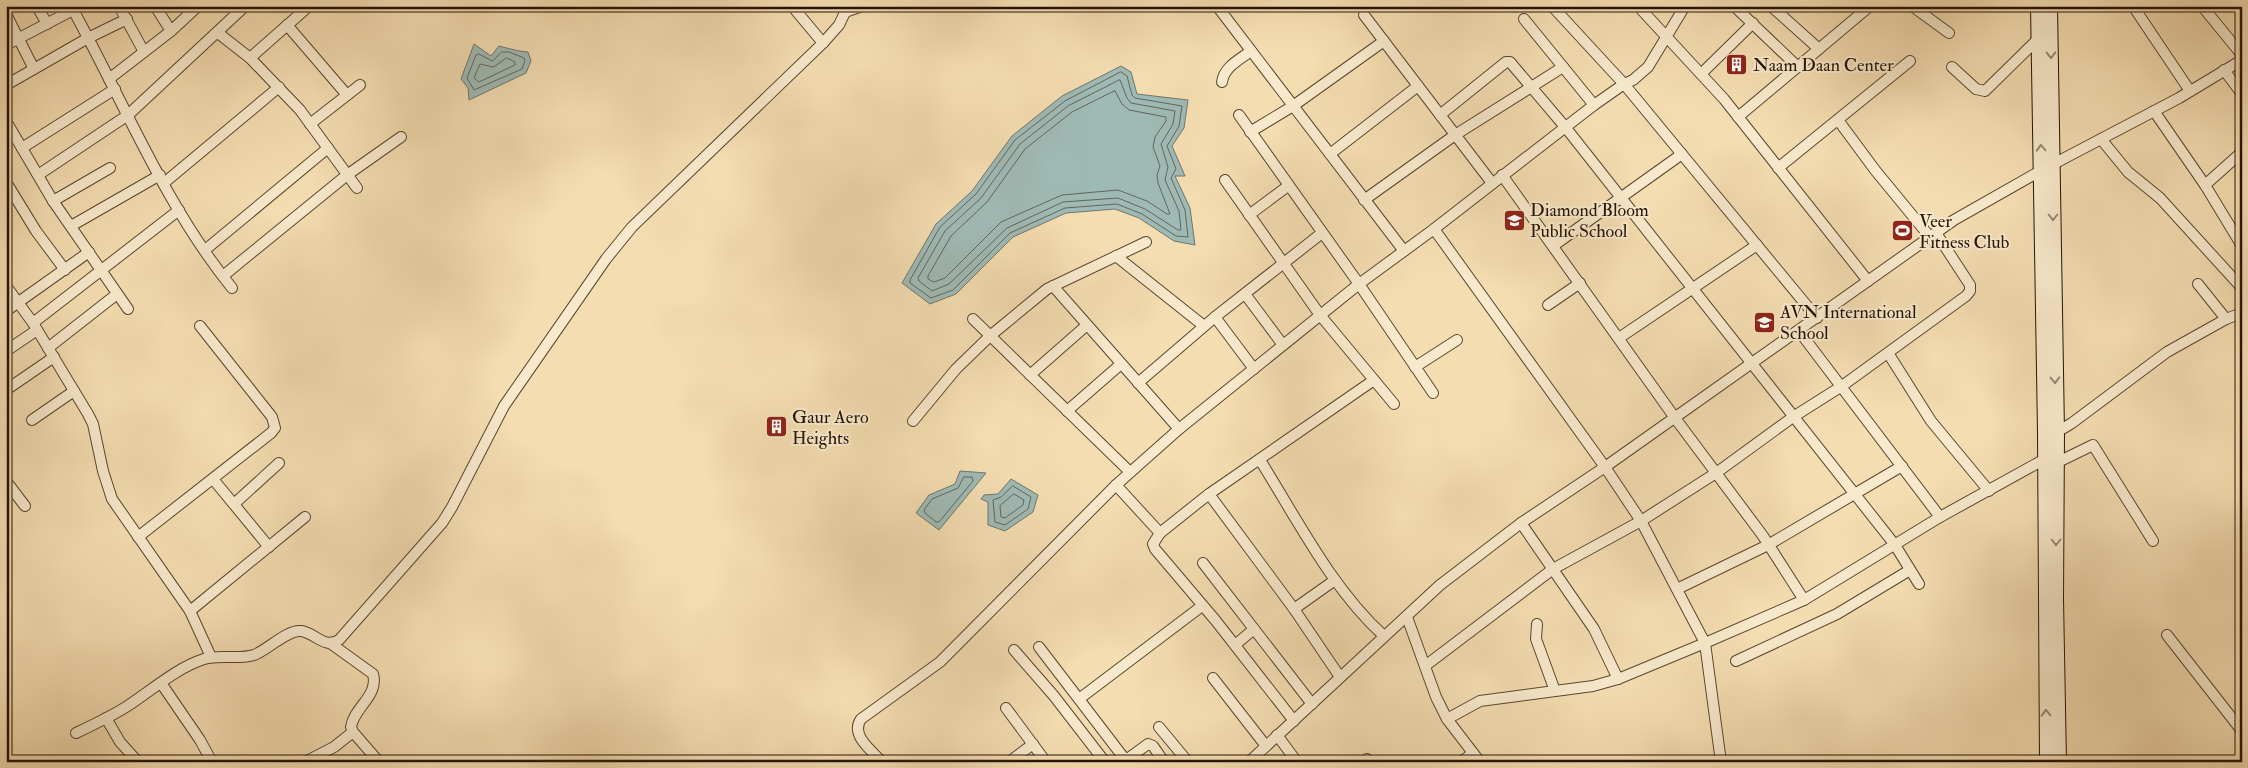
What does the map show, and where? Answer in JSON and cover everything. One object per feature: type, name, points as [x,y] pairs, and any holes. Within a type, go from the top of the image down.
[{"type":"main road","points":[[2038,6],[2048,168]]},
{"type":"main road","points":[[2047,762],[2051,457],[2048,168],[2050,6]]},
{"type":"main road","points":[[2051,457],[2059,762]]},
{"type":"street","points":[[37,6],[47,24]]},
{"type":"street","points":[[119,6],[144,52]]},
{"type":"street","points":[[155,6],[171,31]]},
{"type":"street","points":[[109,79],[171,31],[198,6]]},
{"type":"street","points":[[38,175],[128,115],[245,6]]},
{"type":"street","points":[[250,58],[309,6]]},
{"type":"street","points":[[792,6],[822,43]]},
{"type":"street","points":[[330,643],[343,635],[442,522],[452,507],[504,406],[606,259],[632,227],[822,43],[839,25],[847,9],[862,6]]},
{"type":"street","points":[[1217,6],[1404,251]]},
{"type":"street","points":[[1552,6],[1624,84],[1817,318]]},
{"type":"street","points":[[1638,6],[1738,117],[1868,281]]},
{"type":"street","points":[[882,762],[858,732],[857,725],[862,719],[940,662],[1116,485],[1179,429],[1359,284],[1434,229],[1594,105],[1633,80],[1648,67],[1667,38],[1684,6]]},
{"type":"street","points":[[1734,6],[1798,66]]},
{"type":"street","points":[[1771,6],[1819,49]]},
{"type":"street","points":[[1738,117],[1870,6]]},
{"type":"street","points":[[1912,6],[1949,33]]},
{"type":"street","points":[[2134,6],[2190,90]]},
{"type":"street","points":[[2202,6],[2242,55]]},
{"type":"street","points":[[6,45],[47,24],[72,8],[179,210],[232,288]]},
{"type":"street","points":[[6,14],[34,69]]},
{"type":"street","points":[[1364,15],[1492,183]]},
{"type":"street","points":[[6,85],[88,38],[127,19]]},
{"type":"street","points":[[1524,19],[1594,105]]},
{"type":"street","points":[[1701,74],[1752,23]]},
{"type":"street","points":[[288,25],[347,95]]},
{"type":"street","points":[[218,33],[250,58],[279,87],[310,124],[357,188]]},
{"type":"street","points":[[1952,67],[1976,89],[1984,92],[2039,38]]},
{"type":"street","points":[[1250,132],[1292,106],[1384,41]]},
{"type":"street","points":[[1222,82],[1223,75],[1228,68],[1251,51]]},
{"type":"street","points":[[1249,762],[1440,585],[1521,523],[1605,467],[1954,220],[2154,111],[2242,60]]},
{"type":"street","points":[[1778,168],[1910,61]]},
{"type":"street","points":[[1440,114],[1506,62],[1510,62],[1566,128],[1895,545],[1919,584]]},
{"type":"street","points":[[1364,200],[1455,134],[1563,67]]},
{"type":"street","points":[[2224,70],[2242,94]]},
{"type":"street","points":[[310,124],[360,85]]},
{"type":"street","points":[[1330,154],[1418,86]]},
{"type":"street","points":[[71,226],[162,179],[279,87]]},
{"type":"street","points":[[22,148],[114,89]]},
{"type":"street","points":[[2154,111],[2205,185],[2242,246]]},
{"type":"street","points":[[1239,115],[1359,284],[1433,393]]},
{"type":"street","points":[[1425,666],[1553,569],[1641,521],[1716,473],[1793,417],[1842,386],[1966,296],[1970,291],[1968,280],[1933,235],[1875,170],[1838,120]]},
{"type":"street","points":[[6,121],[53,201],[128,309]]},
{"type":"street","points":[[223,276],[347,174],[401,137]]},
{"type":"street","points":[[2101,139],[2128,172],[2160,198],[2242,288]]},
{"type":"street","points":[[205,250],[328,148]]},
{"type":"street","points":[[2205,185],[2242,152]]},
{"type":"street","points":[[1553,246],[1682,154]]},
{"type":"street","points":[[53,201],[110,168]]},
{"type":"street","points":[[1502,175],[1768,545],[1804,600]]},
{"type":"street","points":[[1225,180],[1320,315],[1394,404]]},
{"type":"street","points":[[6,182],[36,231],[65,270]]},
{"type":"street","points":[[1249,215],[1288,186]]},
{"type":"street","points":[[6,351],[102,270],[179,210]]},
{"type":"street","points":[[1434,229],[1605,467],[1641,521],[1705,643],[1721,761]]},
{"type":"street","points":[[1138,383],[1215,316],[1322,233]]},
{"type":"street","points":[[913,421],[956,369],[990,336],[1053,286],[1146,242]]},
{"type":"street","points":[[1619,338],[1757,245]]},
{"type":"street","points":[[6,311],[89,252]]},
{"type":"street","points":[[1116,256],[1204,326]]},
{"type":"street","points":[[1548,305],[1580,283]]},
{"type":"street","points":[[2198,284],[2226,319]]},
{"type":"street","points":[[6,286],[51,352],[93,424],[103,471],[112,499],[190,611],[211,657]]},
{"type":"street","points":[[1053,286],[1179,429]]},
{"type":"street","points":[[6,390],[117,294]]},
{"type":"street","points":[[1245,294],[1283,345]]},
{"type":"street","points":[[2051,432],[2072,423],[2156,359],[2226,319],[2242,313]]},
{"type":"street","points":[[1215,316],[1254,369]]},
{"type":"street","points":[[973,319],[1130,472]]},
{"type":"street","points":[[1030,375],[1087,325]]},
{"type":"street","points":[[138,537],[272,434],[275,428],[275,422],[200,326]]},
{"type":"street","points":[[1799,331],[1940,517]]},
{"type":"street","points":[[1415,367],[1457,340]]},
{"type":"street","points":[[1888,353],[1931,421],[1989,491]]},
{"type":"street","points":[[1067,411],[1121,364]]},
{"type":"street","points":[[1294,721],[1155,549],[1153,544],[1160,533],[1209,494],[1374,380]]},
{"type":"street","points":[[32,420],[74,391]]},
{"type":"street","points":[[1447,718],[1480,701],[1593,686],[1618,679],[1705,643],[1804,600],[1940,517],[2051,457],[2094,445],[2153,541]]},
{"type":"street","points":[[1260,460],[1335,580],[1367,621],[1384,636]]},
{"type":"street","points":[[234,504],[279,464]]},
{"type":"street","points":[[1677,589],[1768,545],[1902,466]]},
{"type":"street","points":[[213,479],[269,546]]},
{"type":"street","points":[[6,481],[26,506]]},
{"type":"street","points":[[1116,485],[1160,533]]},
{"type":"street","points":[[1209,494],[1294,609],[1340,677]]},
{"type":"street","points":[[190,611],[305,517]]},
{"type":"street","points":[[1521,523],[1594,628],[1618,679]]},
{"type":"street","points":[[1203,564],[1312,704]]},
{"type":"street","points":[[1736,661],[1830,618],[1910,570]]},
{"type":"street","points":[[1294,609],[1335,580]]},
{"type":"street","points":[[1079,699],[1202,606]]},
{"type":"street","points":[[1406,617],[1436,698],[1447,718],[1480,762]]},
{"type":"street","points":[[1537,624],[1536,639],[1555,691]]},
{"type":"street","points":[[1235,646],[1254,629]]},
{"type":"street","points":[[76,733],[106,718],[199,661],[211,657],[253,656],[289,635],[300,631],[322,642],[330,643],[373,674],[375,679],[372,692],[352,722],[353,732],[379,762]]},
{"type":"street","points":[[2168,635],[2242,731]]},
{"type":"street","points":[[1039,647],[1126,761],[1148,744],[1153,746],[1164,762]]},
{"type":"street","points":[[1014,650],[1054,696],[1105,762]]},
{"type":"street","points":[[1212,678],[1266,746]]},
{"type":"street","points":[[161,683],[200,740],[212,762]]},
{"type":"street","points":[[1006,708],[1046,762]]},
{"type":"street","points":[[106,718],[120,742],[138,762]]},
{"type":"street","points":[[1159,727],[1188,762]]},
{"type":"street","points":[[305,762],[330,749],[353,732]]},
{"type":"street","points":[[1278,735],[1297,762]]},
{"type":"street","points":[[1009,762],[1033,744]]},
{"type":"street","points":[[1461,762],[1473,753]]},
{"type":"water","points":[[474,44],[491,56],[499,46],[528,52],[531,61],[526,73],[469,100],[468,88],[461,79]]},
{"type":"water","points":[[1121,66],[1131,72],[1137,94],[1188,100],[1184,128],[1172,146],[1185,176],[1175,176],[1190,208],[1195,245],[1174,241],[1139,218],[1115,209],[1066,213],[1013,237],[956,294],[930,304],[902,283],[936,224],[972,191],[1012,136],[1062,96]]},
{"type":"water","points":[[960,471],[986,473],[939,530],[916,513],[929,495],[955,484]]},
{"type":"water","points":[[1011,479],[1038,495],[1033,512],[1005,531],[988,525],[988,502],[981,499],[984,495],[998,494]]},
{"type":"place","name":"Naam Daan Center","points":[[1737,65]]},
{"type":"place","name":"Diamond Bloom Public School","points":[[1514,220]]},
{"type":"place","name":"Veer Fitness Club","points":[[1903,231]]},
{"type":"place","name":"AVN International School","points":[[1764,322]]},
{"type":"place","name":"Gaur Aero Heights","points":[[776,427]]}]
